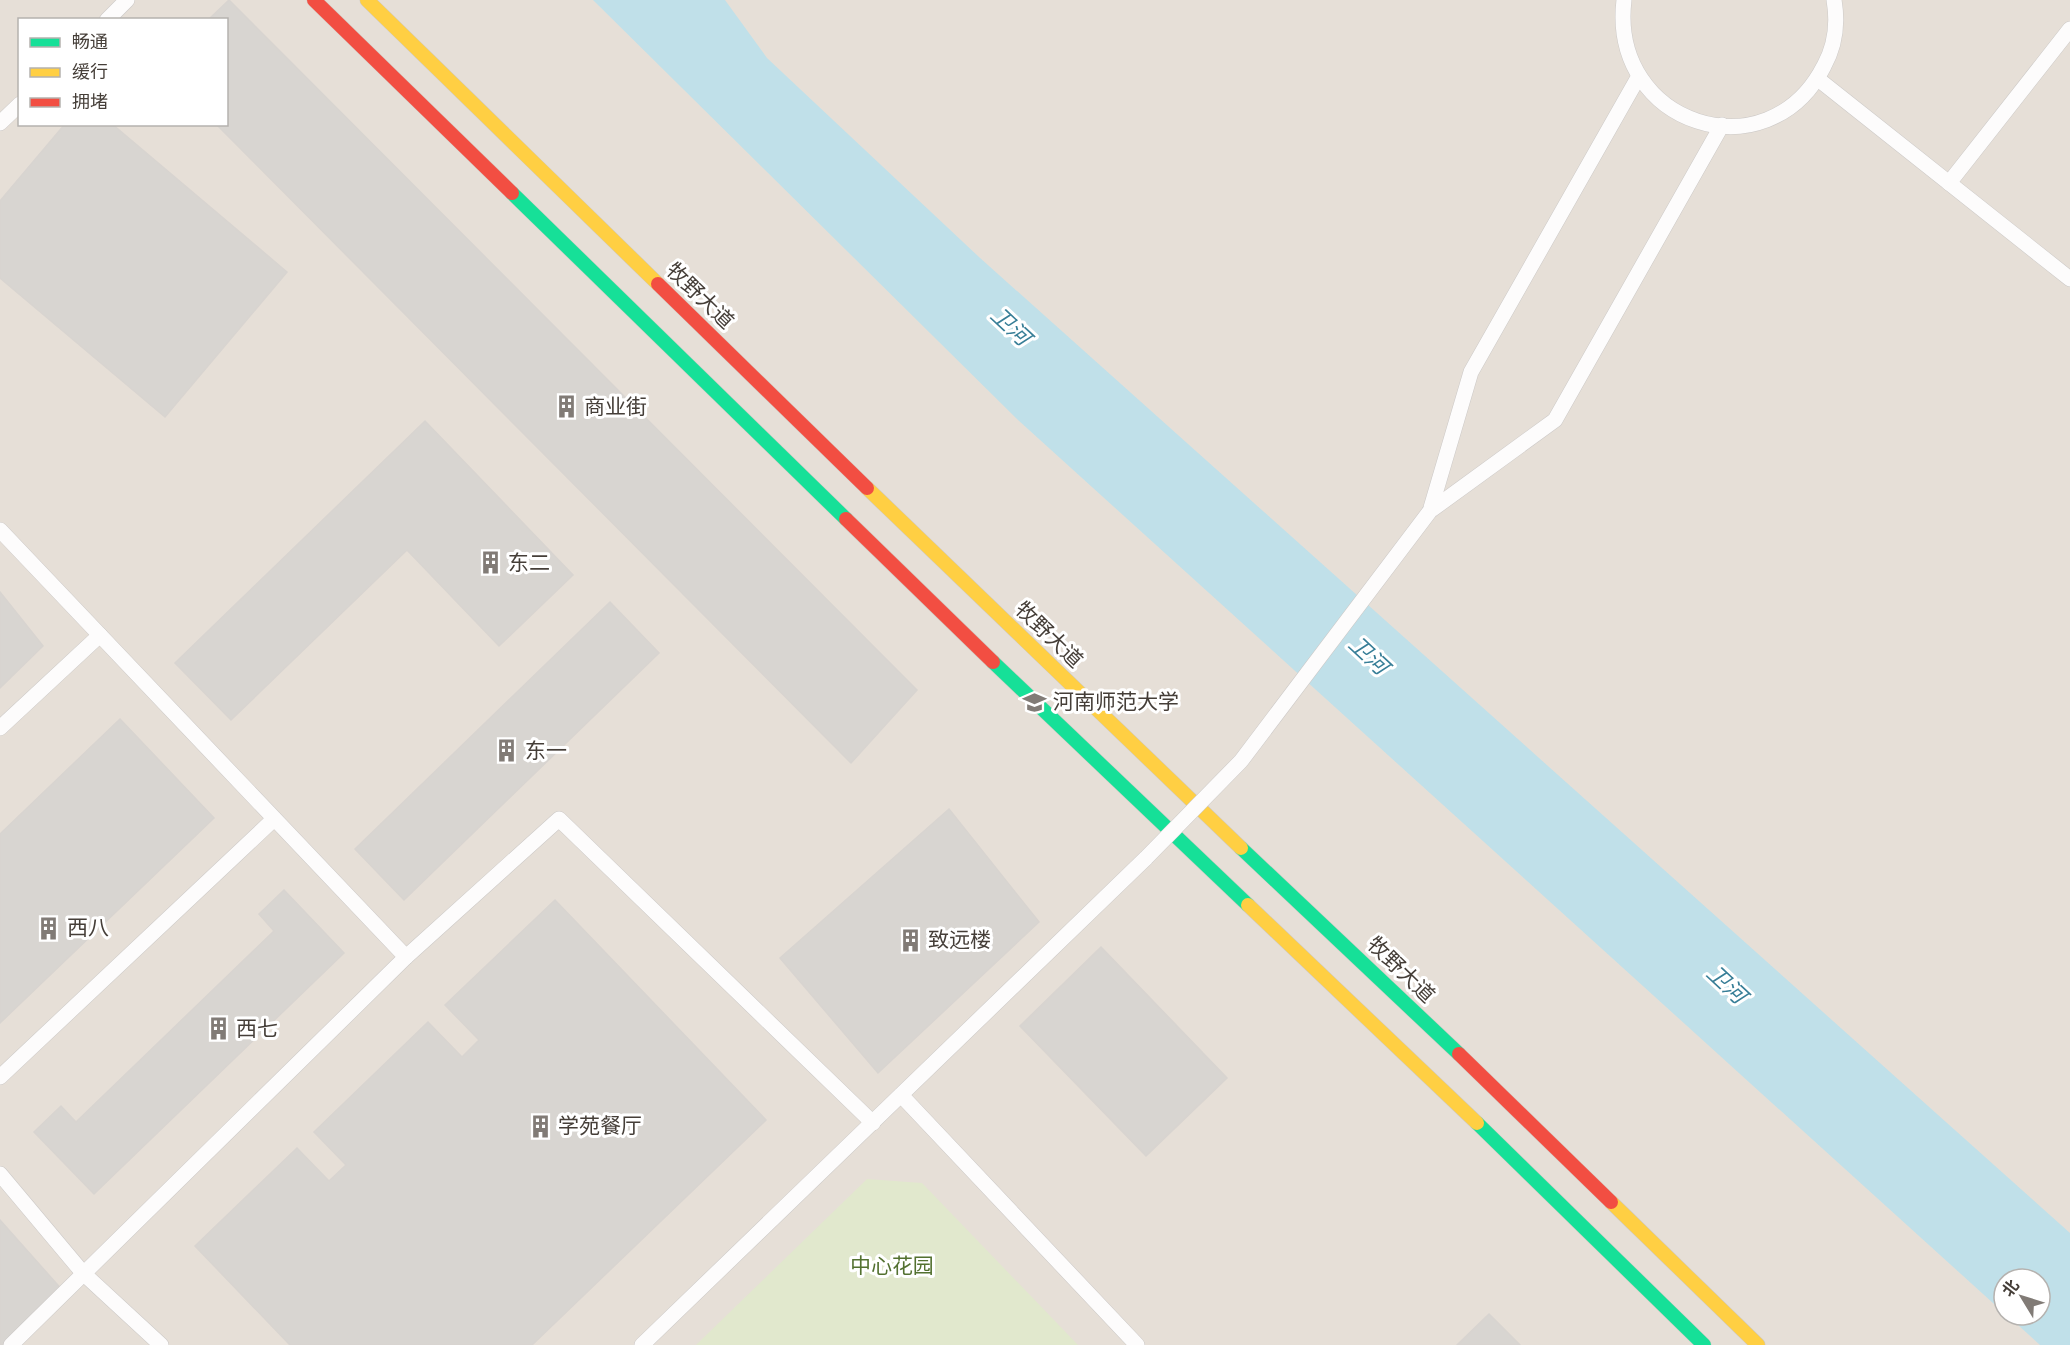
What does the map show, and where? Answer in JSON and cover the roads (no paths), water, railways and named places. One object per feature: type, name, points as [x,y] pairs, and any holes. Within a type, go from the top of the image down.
[{"type":"main road","points":[[314,0],[945,617],[1509,1154],[1704,1345]]},
{"type":"main road","name":"牧野大道","points":[[367,0],[962,582],[1526,1118],[1758,1345]]},
{"type":"lane","points":[[109,18],[127,0]]},
{"type":"lane","points":[[1624,0],[1622,25],[1626,48],[1648,90],[1666,106],[1687,118],[1711,125],[1736,126],[1760,122],[1782,112],[1802,98],[1818,79],[1829,57],[1836,33],[1834,0]]},
{"type":"lane","points":[[1949,183],[2070,29]]},
{"type":"lane","points":[[1430,511],[1471,372],[1639,76]]},
{"type":"lane","points":[[1818,79],[2070,279]]},
{"type":"lane","points":[[0,123],[18,106]]},
{"type":"lane","points":[[642,1345],[1146,858],[1241,761],[1430,511],[1555,420],[1722,125]]},
{"type":"lane","points":[[0,530],[406,957]]},
{"type":"lane","points":[[0,728],[100,635]]},
{"type":"lane","points":[[0,1077],[274,819]]},
{"type":"lane","points":[[11,1345],[406,957],[559,819],[873,1123]]},
{"type":"lane","points":[[901,1095],[1137,1345]]},
{"type":"lane","points":[[0,1174],[83,1273],[161,1345]]},
{"type":"water","name":"卫河","points":[[593,0],[725,0],[767,58],[979,257],[2070,1233],[2070,1345],[2040,1345],[2020,1327],[2052,1327],[2052,1267],[1992,1267],[1992,1302],[1018,420]]},
{"type":"place","name":"商业街","points":[[566,407]]},
{"type":"place","name":"东二","points":[[490,563]]},
{"type":"place","name":"河南师范大学","points":[[1035,702]]},
{"type":"place","name":"东一","points":[[507,751]]},
{"type":"place","name":"西八","points":[[49,928]]},
{"type":"place","name":"致远楼","points":[[910,940]]},
{"type":"place","name":"西七","points":[[218,1029]]},
{"type":"place","name":"学苑餐厅","points":[[540,1126]]},
{"type":"park label","name":"中心花园","points":[[892,1266]]}]
